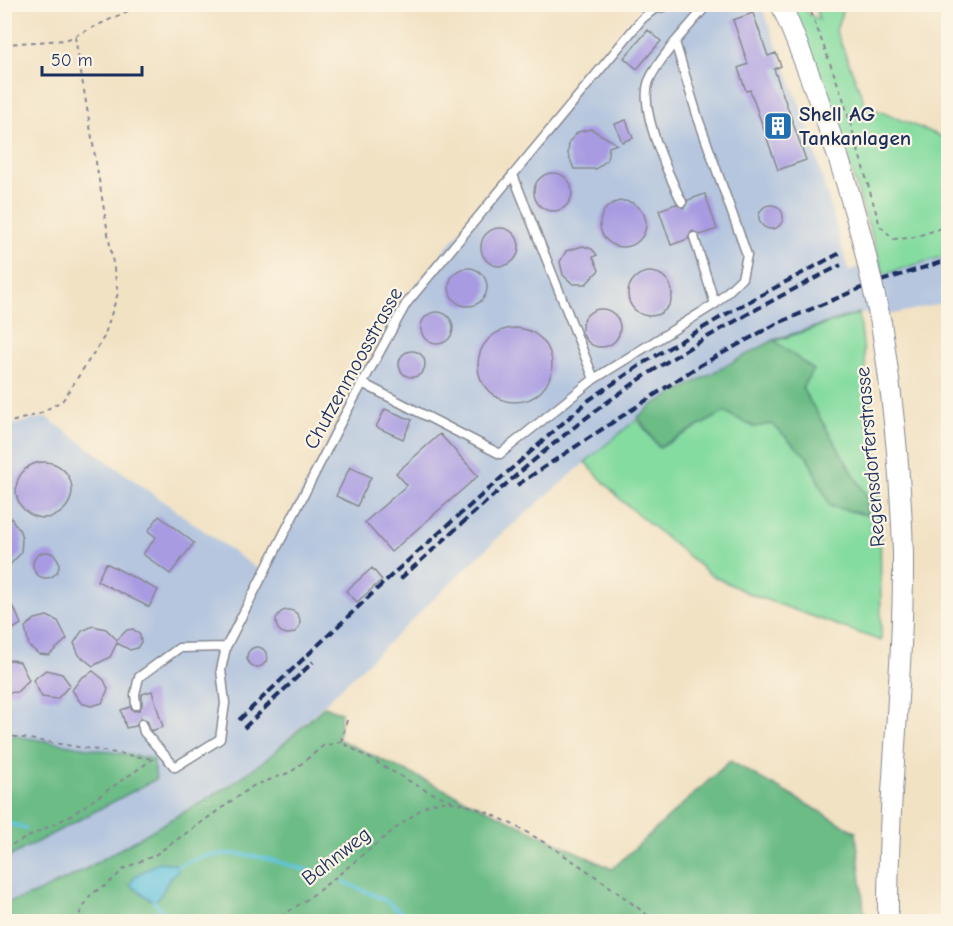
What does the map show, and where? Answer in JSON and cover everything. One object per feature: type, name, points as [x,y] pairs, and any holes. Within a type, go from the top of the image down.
[{"type":"street","name":"Regensdorferstrasse","points":[[781,4],[809,70],[841,163],[863,243],[881,323],[898,460],[903,554],[888,921]]},
{"type":"lane","name":"Chutzenmoosstrasse","points":[[142,724],[144,732],[175,767],[220,739],[225,703],[221,670],[226,647],[406,304],[642,19],[653,10],[672,4]]},
{"type":"lane","points":[[682,202],[663,164],[646,99],[648,83],[675,42],[708,4]]},
{"type":"lane","points":[[363,383],[500,454],[594,380],[715,304],[742,278],[747,255],[675,42]]},
{"type":"lane","points":[[513,175],[594,380]]},
{"type":"lane","points":[[694,237],[715,304]]},
{"type":"lane","points":[[136,705],[135,694],[139,677],[179,648],[226,647]]},
{"type":"path","points":[[4,44],[52,42],[75,37],[143,4]]},
{"type":"path","points":[[808,4],[843,98],[880,226],[894,239],[911,238],[948,226]]},
{"type":"path","points":[[4,424],[39,414],[63,400],[104,337],[118,293],[75,37]]},
{"type":"path","points":[[341,742],[347,720]]},
{"type":"path","points":[[4,735],[153,759],[70,816],[4,849]]},
{"type":"path","points":[[75,921],[91,894],[107,885],[125,868],[155,855],[253,786],[291,772],[323,746],[341,742],[425,790],[496,816],[596,874],[656,921]]},
{"type":"path","name":"Bahnweg","points":[[274,921],[321,888],[359,856],[416,814],[434,803],[455,802]]},
{"type":"shaded area","points":[[651,5],[761,5],[806,121],[849,272],[883,253],[948,231],[948,302],[894,314],[860,313],[774,340],[652,405],[501,535],[269,757],[229,786],[75,875],[32,895],[5,903],[5,859],[156,779],[153,759],[5,734],[4,427],[46,417],[260,571],[401,303],[640,12]]},
{"type":"green space","points":[[790,5],[804,5],[808,14],[819,20],[815,5],[844,5],[836,31],[866,106],[948,139],[948,255],[884,274],[827,95]]},
{"type":"green space","points":[[859,313],[880,480],[881,641],[750,594],[711,575],[621,500],[585,462],[637,419],[659,448],[725,412],[753,427],[773,424],[807,457],[830,506],[867,515],[868,498],[802,389],[814,370],[773,340]]},
{"type":"green space","points":[[860,313],[775,341],[813,370],[802,388],[868,498],[867,515],[830,506],[808,458],[772,424],[754,427],[725,412],[659,447],[638,417],[652,405],[774,340]]},
{"type":"green space","points":[[325,706],[341,713],[338,739],[612,869],[730,761],[856,832],[865,921],[5,922],[5,903],[32,895],[75,875],[229,786],[269,757]]},
{"type":"green space","points":[[4,734],[153,759],[156,779],[5,859]]},
{"type":"water","points":[[159,862],[178,866],[177,872],[154,902],[130,885],[135,876]]},
{"type":"building","name":"Shell AG Tankanlagen","points":[[753,13],[768,56],[776,53],[781,66],[774,69],[806,160],[778,170],[750,90],[746,91],[738,68],[748,64],[733,20]]},
{"type":"building","points":[[648,30],[661,41],[637,69],[624,58]]},
{"type":"building","points":[[626,120],[633,138],[622,142],[615,124]]},
{"type":"building","points":[[591,129],[617,144],[609,147],[607,160],[596,169],[574,169],[568,154],[569,142],[578,132]]},
{"type":"building","points":[[553,173],[567,178],[572,192],[567,206],[553,211],[539,206],[534,192],[539,178]]},
{"type":"building","points":[[705,194],[717,229],[700,235],[692,231],[688,239],[671,245],[659,210],[676,204],[684,208],[688,200]]},
{"type":"building","points":[[623,201],[639,208],[646,224],[639,240],[623,247],[607,240],[600,224],[607,208]]},
{"type":"building","points":[[771,205],[779,209],[783,217],[779,225],[771,229],[763,225],[759,217],[763,209]]},
{"type":"building","points":[[500,228],[513,234],[519,247],[513,260],[500,266],[487,260],[481,247],[487,234]]},
{"type":"building","points":[[583,246],[592,249],[597,255],[593,257],[599,270],[586,284],[573,284],[563,275],[560,262],[566,251]]},
{"type":"building","points":[[468,268],[475,269],[481,274],[486,280],[486,294],[481,300],[475,305],[468,306],[461,305],[455,300],[450,294],[449,287],[450,280],[455,274],[461,269]]},
{"type":"building","points":[[650,272],[666,278],[672,294],[666,310],[650,316],[634,310],[628,294],[634,278]]},
{"type":"building","points":[[601,309],[614,315],[620,328],[614,341],[601,347],[588,341],[582,328],[588,315]]},
{"type":"building","points":[[437,312],[448,317],[453,328],[448,339],[437,344],[426,339],[421,328],[426,317]]},
{"type":"building","points":[[515,328],[536,334],[546,344],[552,365],[546,386],[536,396],[515,402],[494,396],[484,386],[478,365],[484,344],[494,334]]},
{"type":"building","points":[[412,351],[421,355],[425,364],[421,373],[412,377],[403,373],[399,364],[403,355]]},
{"type":"building","points":[[385,409],[412,420],[403,439],[376,427]]},
{"type":"building","points":[[440,434],[478,476],[391,552],[365,522],[407,485],[396,473]]},
{"type":"building","points":[[38,462],[50,462],[60,466],[68,474],[72,490],[68,506],[60,514],[50,518],[38,518],[28,514],[20,506],[16,496],[16,484],[20,474],[28,466]]},
{"type":"building","points":[[350,467],[371,477],[357,506],[336,496]]},
{"type":"building","points":[[4,508],[20,531],[22,539],[21,553],[4,571]]},
{"type":"building","points":[[159,516],[194,543],[170,574],[143,554],[156,537],[148,531]]},
{"type":"building","points":[[46,552],[55,556],[59,565],[55,574],[46,578],[37,574],[33,565],[37,556]]},
{"type":"building","points":[[106,563],[158,590],[149,607],[97,581]]},
{"type":"building","points":[[372,568],[382,580],[357,602],[346,591]]},
{"type":"building","points":[[4,596],[15,610],[21,624],[4,635]]},
{"type":"building","points":[[288,610],[293,611],[299,617],[299,627],[293,633],[288,634],[283,633],[277,627],[276,622],[277,617],[283,611]]},
{"type":"building","points":[[47,616],[58,621],[67,639],[49,655],[39,654],[29,646],[25,627],[35,619]]},
{"type":"building","points":[[93,626],[106,629],[117,640],[127,630],[133,629],[140,635],[141,642],[137,648],[130,650],[117,643],[110,657],[93,666],[79,655],[74,643],[82,631]]},
{"type":"building","points":[[253,647],[261,647],[267,653],[267,661],[261,667],[253,667],[247,661],[247,653]]},
{"type":"building","points":[[4,661],[20,662],[29,680],[17,692],[4,693]]},
{"type":"building","points":[[46,670],[62,674],[70,685],[57,699],[42,697],[33,680]]},
{"type":"building","points":[[93,671],[104,680],[108,689],[102,703],[91,706],[81,703],[72,690],[81,678]]},
{"type":"building","points":[[152,691],[163,727],[151,731],[147,720],[141,718],[136,726],[126,728],[121,710],[130,707],[134,711],[139,710],[142,705],[142,694]]},
{"type":"waterway","points":[[4,822],[25,828]]},
{"type":"waterway","points":[[178,866],[216,854],[234,854],[270,859],[326,876]]},
{"type":"waterway","points":[[344,882],[383,899],[414,922]]},
{"type":"waterway","points":[[154,902],[172,922]]},
{"type":"railway","points":[[239,720],[395,572],[589,400],[645,362],[735,309],[840,253]]},
{"type":"railway","points":[[517,485],[697,367],[776,324],[868,285],[948,260]]},
{"type":"railway","points":[[400,579],[547,449],[627,388],[716,332],[841,265]]},
{"type":"railway","points":[[244,728],[313,662]]},
{"type":"place","name":"Shell AG Tankanlagen","points":[[778,126]]}]
